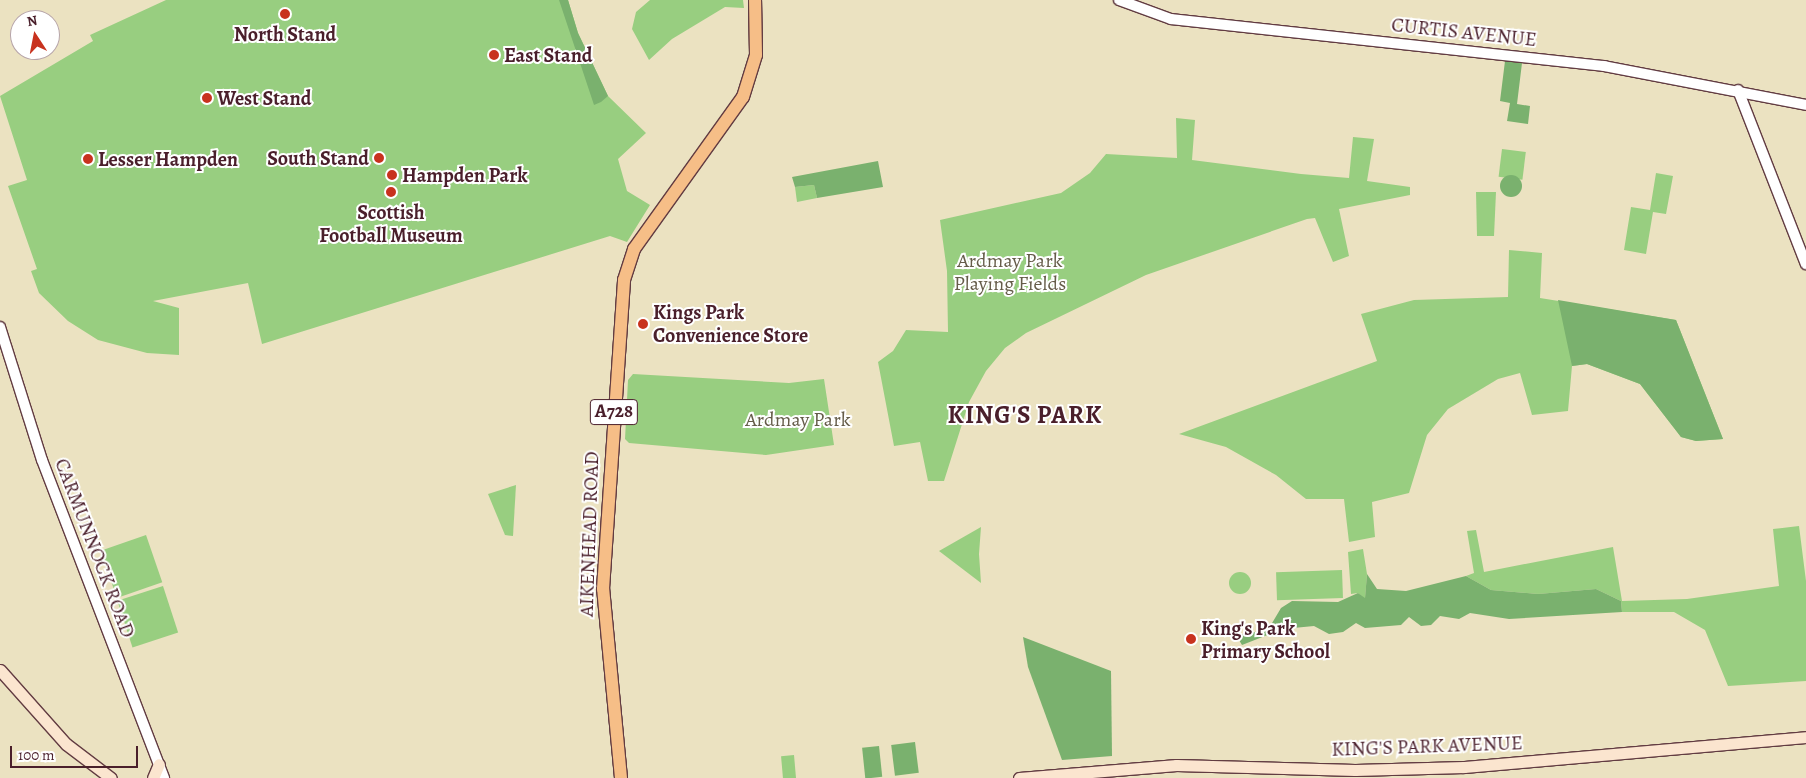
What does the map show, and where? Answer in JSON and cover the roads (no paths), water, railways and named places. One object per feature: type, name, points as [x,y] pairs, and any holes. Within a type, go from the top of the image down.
[{"type":"main road","name":"AIKENHEAD ROAD","points":[[621,778],[603,589],[624,280],[634,250],[743,97],[756,55],[755,0]]},
{"type":"main road","points":[[0,670],[66,744],[111,778]]},
{"type":"main road","name":"KING'S PARK AVENUE","points":[[1018,778],[1176,765],[1436,768],[1806,737]]},
{"type":"main road","points":[[153,778],[158,764]]},
{"type":"street","name":"CURTIS AVENUE","points":[[1119,0],[1171,19],[1604,66],[1738,90],[1806,105]]},
{"type":"street","points":[[1738,90],[1806,264]]},
{"type":"street","name":"CARMUNNOCK ROAD","points":[[0,327],[42,460],[164,778]]},
{"type":"place","name":"North Stand","points":[[285,14]]},
{"type":"place","name":"East Stand","points":[[494,55]]},
{"type":"place","name":"West Stand","points":[[207,98]]},
{"type":"place","name":"South Stand","points":[[379,158]]},
{"type":"place","name":"Lesser Hampden","points":[[88,159]]},
{"type":"place","name":"Hampden Park","points":[[392,175]]},
{"type":"place","name":"Scottish Football Museum","points":[[391,192]]},
{"type":"place","name":"Kings Park Convenience Store","points":[[643,324]]},
{"type":"place","name":"King's Park Primary School","points":[[1191,639]]},
{"type":"district","name":"KING'S PARK","points":[[1025,415]]},
{"type":"park label","name":"Ardmay Park Playing Fields","points":[[1010,272]]},
{"type":"park label","name":"Ardmay Park","points":[[798,419]]}]
